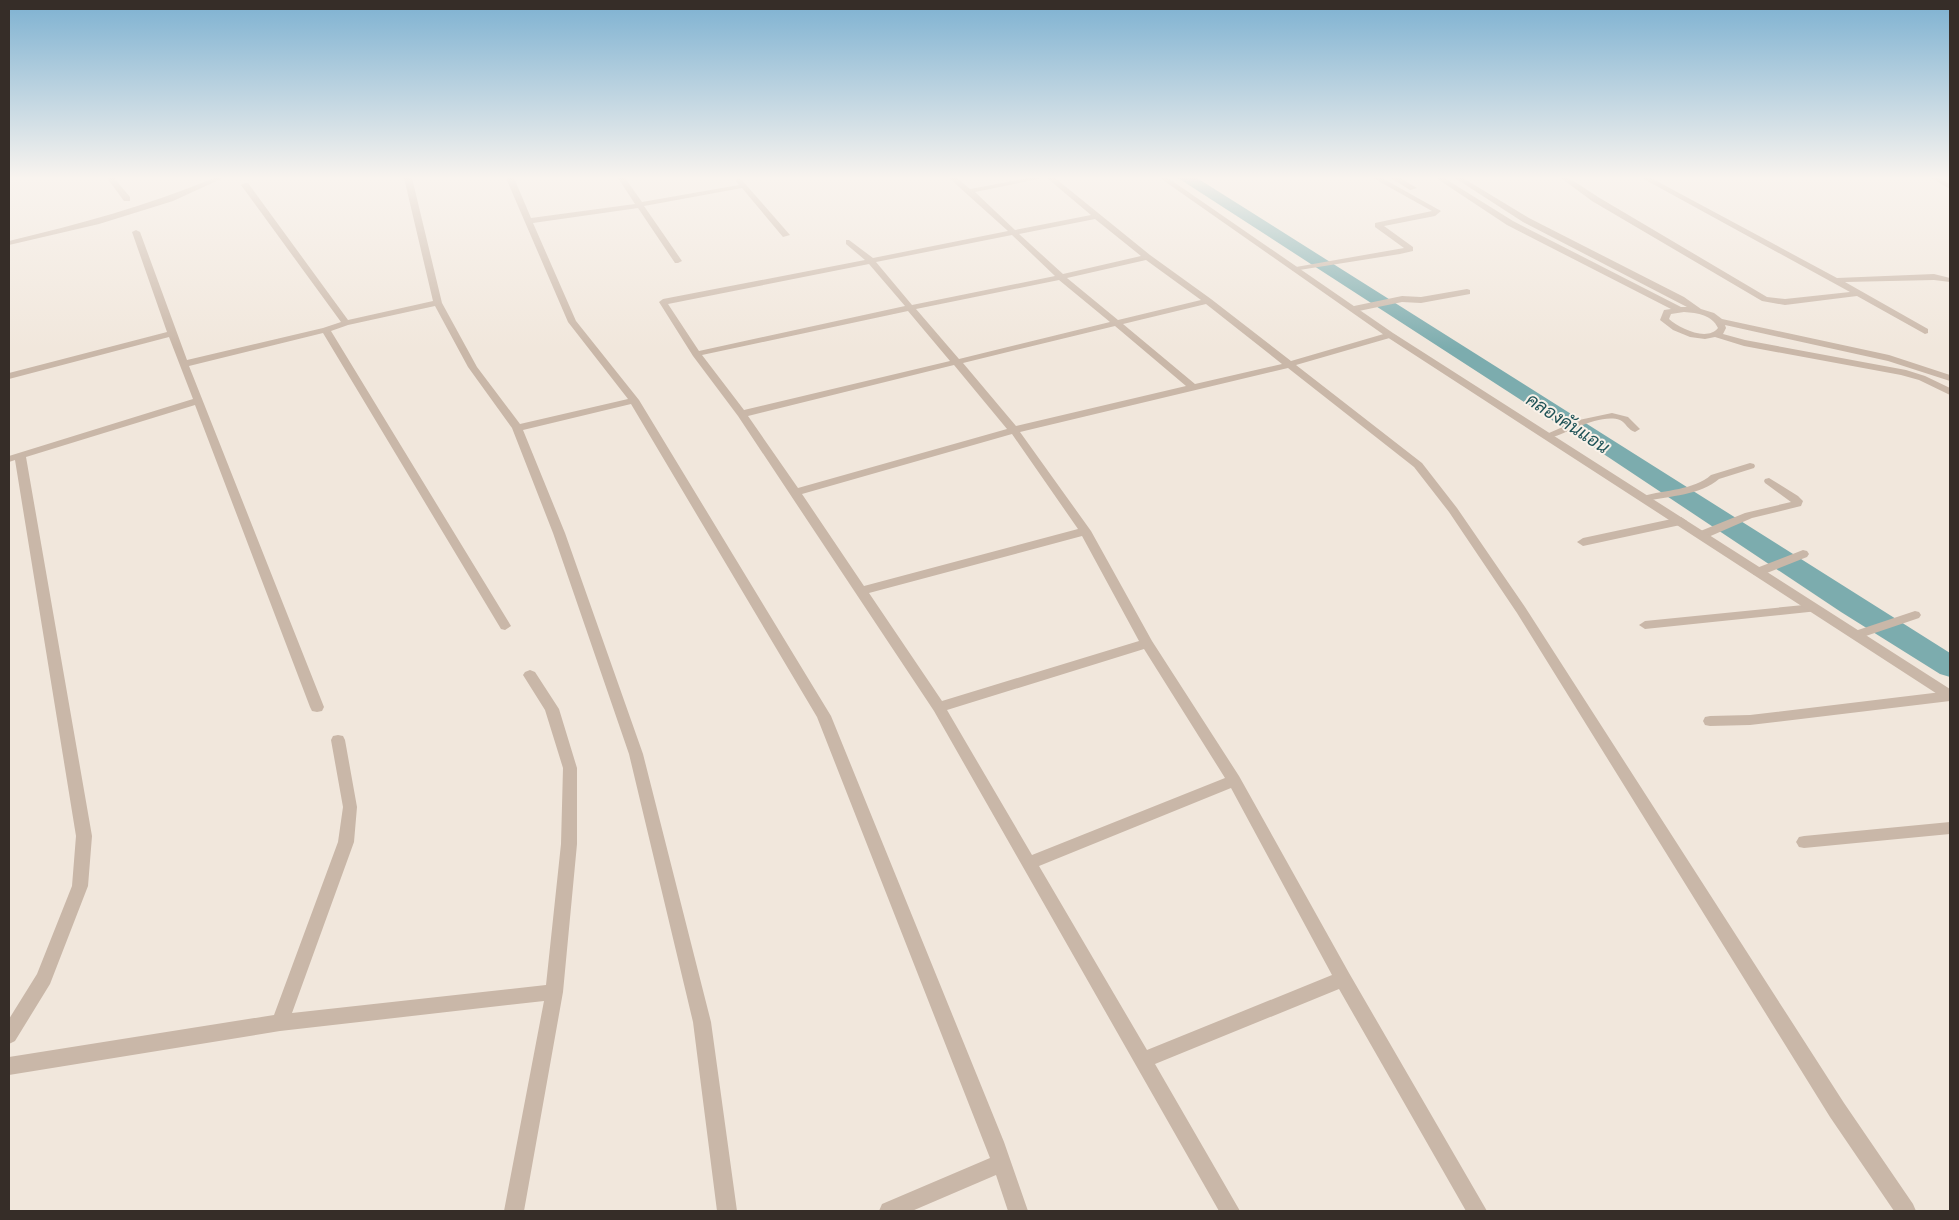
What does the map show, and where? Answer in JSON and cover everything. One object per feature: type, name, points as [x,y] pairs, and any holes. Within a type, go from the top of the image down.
[{"type":"street","points":[[9,242],[40,235]]},
{"type":"street","points":[[137,235],[172,333],[317,707]]},
{"type":"street","points":[[282,235],[346,323]]},
{"type":"street","points":[[422,235],[438,303],[473,366],[518,428],[559,533],[636,754],[702,1022],[728,1211]]},
{"type":"street","points":[[535,235],[572,322],[634,400],[824,716],[1001,1162],[1018,1211]]},
{"type":"street","points":[[660,235],[678,261]]},
{"type":"street","points":[[997,235],[663,302],[696,354],[742,414],[939,707],[1230,1211]]},
{"type":"street","points":[[1015,235],[1061,277],[1193,387]]},
{"type":"street","points":[[1120,235],[1208,301],[1418,465],[1453,510],[1522,610],[1826,1094],[1906,1211]]},
{"type":"street","points":[[1246,235],[1390,335],[1646,498],[1814,608],[1861,633],[1950,695]]},
{"type":"street","points":[[1296,269],[1410,249],[1391,235]]},
{"type":"street","points":[[1533,235],[1680,310]]},
{"type":"street","points":[[1555,235],[1681,299],[1698,312],[1719,321],[1752,330],[1903,361],[1933,370],[1950,378]]},
{"type":"street","points":[[1655,235],[1765,299],[1785,302],[1860,293]]},
{"type":"street","points":[[1751,235],[1860,293],[1925,331]]},
{"type":"street","points":[[849,242],[870,260],[1014,430],[1085,531],[1147,644],[1234,780],[1343,979],[1477,1211]]},
{"type":"street","points":[[696,354],[1147,257]]},
{"type":"street","points":[[1835,280],[1934,277],[1950,280]]},
{"type":"street","points":[[1354,309],[1402,299],[1420,300],[1467,292]]},
{"type":"street","points":[[742,414],[1208,301]]},
{"type":"street","points":[[184,364],[326,330],[346,323],[438,303]]},
{"type":"street","points":[[1698,312],[1680,310],[1667,312],[1664,315],[1664,320],[1671,326],[1690,334],[1717,335],[1744,343],[1903,372],[1922,378],[1950,392]]},
{"type":"street","points":[[1717,335],[1722,328],[1719,321]]},
{"type":"street","points":[[326,330],[505,626]]},
{"type":"street","points":[[9,376],[172,333]]},
{"type":"street","points":[[795,492],[1014,430],[1288,365],[1340,348],[1390,335]]},
{"type":"street","points":[[9,1035],[44,978],[80,886],[84,836],[14,457],[199,400]]},
{"type":"street","points":[[518,428],[634,400]]},
{"type":"street","points":[[1547,436],[1562,429],[1590,421],[1618,417],[1627,421],[1635,429]]},
{"type":"street","points":[[1646,498],[1698,486],[1712,481],[1715,477],[1750,466]]},
{"type":"street","points":[[1702,536],[1750,514],[1797,504],[1794,498],[1770,481]]},
{"type":"street","points":[[1583,542],[1681,521]]},
{"type":"street","points":[[860,591],[1085,531]]},
{"type":"street","points":[[1758,572],[1803,554]]},
{"type":"street","points":[[1645,625],[1814,608]]},
{"type":"street","points":[[1861,633],[1910,617]]},
{"type":"street","points":[[939,707],[1147,644]]},
{"type":"street","points":[[514,1211],[554,992],[568,844],[570,768],[552,709],[530,675]]},
{"type":"street","points":[[1710,721],[1750,720],[1950,695]]},
{"type":"street","points":[[280,1023],[346,842],[350,806],[338,740]]},
{"type":"street","points":[[1029,863],[1234,780]]},
{"type":"street","points":[[1804,842],[1950,828]]},
{"type":"street","points":[[1143,1060],[1343,979]]},
{"type":"street","points":[[9,1066],[280,1023],[554,992]]},
{"type":"street","points":[[889,1211],[1001,1162]]},
{"type":"waterway","name":"คลองคันแอน","points":[[1276,235],[1580,428],[1851,605],[1950,667]]}]
